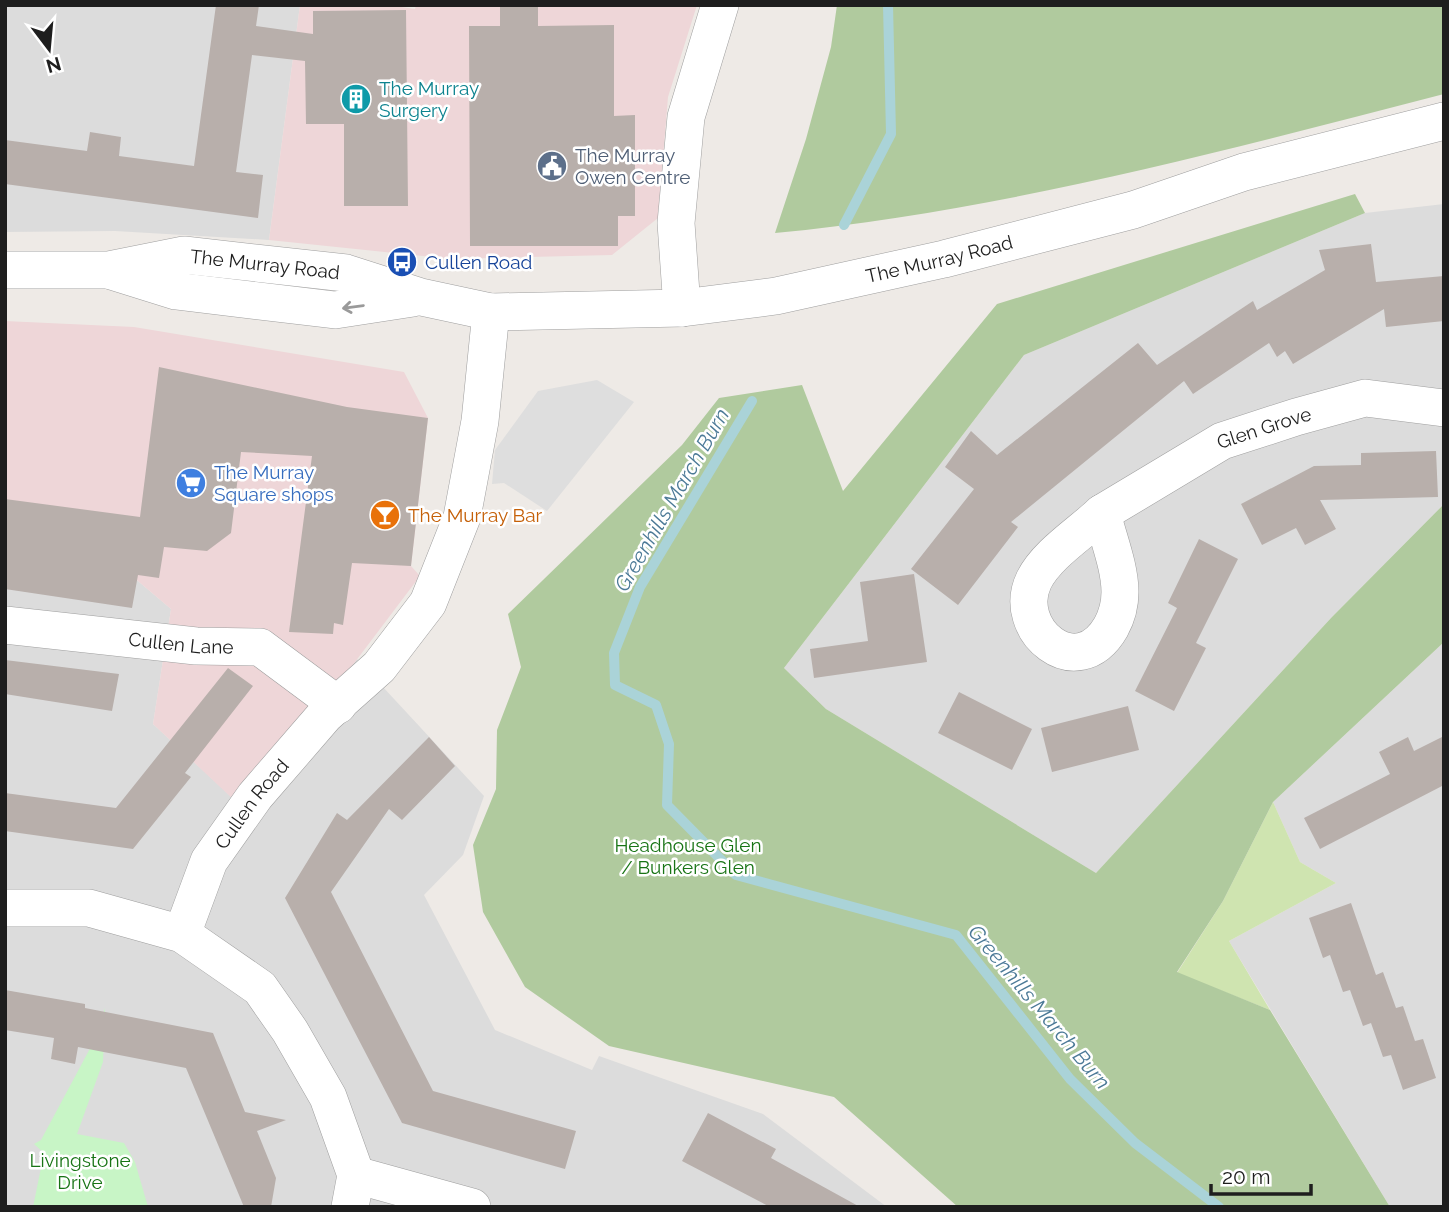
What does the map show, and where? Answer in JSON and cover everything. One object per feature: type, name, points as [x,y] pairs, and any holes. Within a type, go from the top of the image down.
[{"type":"street","points":[[682,308],[676,223],[686,117],[720,5]]},
{"type":"street","name":"The Murray Road","points":[[5,270],[109,270],[176,291],[335,310],[421,297],[491,312],[682,308],[785,294],[1133,210],[1244,172],[1444,121]]},
{"type":"street","name":"Cullen Road","points":[[182,934],[209,861],[255,796],[338,705],[379,667],[428,603],[483,465],[481,421],[491,312]]},
{"type":"street","name":"Glen Grove","points":[[1102,513],[1222,441],[1296,417],[1365,398],[1444,408]]},
{"type":"street","name":"Cullen Lane","points":[[5,625],[196,646],[260,647],[338,705]]},
{"type":"street","points":[[5,908],[89,908],[182,934],[260,988],[290,1031],[328,1097],[353,1191],[472,1207]]},
{"type":"shaded area","points":[[5,5],[300,5],[269,240],[115,231],[5,232]]},
{"type":"shaded area","points":[[300,5],[388,5],[415,9],[416,5],[697,5],[668,97],[658,218],[612,255],[452,259],[269,240]]},
{"type":"shaded area","points":[[1444,204],[1444,504],[1331,618],[1096,873],[826,709],[784,668],[1024,355],[1365,213]]},
{"type":"shaded area","points":[[5,321],[134,327],[404,372],[428,418],[411,566],[420,576],[352,666],[235,801],[153,724],[171,609],[132,576],[5,558]]},
{"type":"shaded area","points":[[597,380],[634,402],[547,511],[504,483],[492,484],[495,450],[538,391]]},
{"type":"shaded area","points":[[5,558],[132,576],[171,609],[153,724],[235,800],[357,659],[484,796],[463,855],[424,895],[495,1030],[592,1070],[599,1056],[763,1114],[887,1207],[5,1207]]},
{"type":"shaded area","points":[[1444,642],[1444,1207],[1390,1207],[1229,941],[1336,883],[1300,862],[1273,802]]},
{"type":"green space","points":[[837,5],[1444,5],[1444,94],[1112,177],[944,210],[775,233],[806,139],[831,47]]},
{"type":"green space","name":"Headhouse Glen / Bunkers Glen","points":[[1355,194],[1365,213],[1024,355],[784,668],[826,709],[1096,873],[1331,618],[1444,504],[1444,642],[1273,802],[1223,901],[1177,972],[1270,1010],[1390,1207],[958,1207],[834,1097],[609,1046],[525,987],[483,912],[473,845],[496,789],[497,730],[521,667],[508,614],[682,445],[719,398],[802,385],[843,491],[997,304]]},
{"type":"green space","points":[[1273,802],[1300,862],[1336,883],[1229,941],[1270,1010],[1177,973],[1223,901]]},
{"type":"green space","name":"Livingstone Drive","points":[[105,1008],[103,1062],[77,1134],[124,1143],[135,1162],[148,1207],[33,1207],[44,1153],[34,1144],[41,1140],[94,1041]]},
{"type":"building","points":[[216,5],[259,5],[256,26],[313,34],[313,11],[406,10],[408,206],[344,206],[344,124],[306,124],[305,61],[252,55],[236,172],[263,175],[258,218],[5,184],[5,140],[87,151],[90,132],[121,137],[119,156],[194,166]]},
{"type":"building","name":"The Murray Owen Centre","points":[[500,5],[538,5],[538,26],[614,25],[614,116],[635,115],[635,216],[618,216],[618,246],[470,246],[469,26],[500,26]]},
{"type":"building","points":[[1371,244],[1376,282],[1444,276],[1444,321],[1386,327],[1384,309],[1293,364],[1285,351],[1277,357],[1269,343],[1193,394],[1184,381],[1011,522],[1018,527],[958,605],[911,569],[974,489],[945,467],[971,431],[997,455],[1138,343],[1157,365],[1253,301],[1257,310],[1325,270],[1319,250]]},
{"type":"building","name":"The Murray Square shops","points":[[159,367],[347,407],[428,418],[411,566],[352,563],[343,625],[334,623],[333,634],[289,632],[312,456],[241,452],[231,533],[207,551],[164,547],[159,578],[138,575],[132,608],[5,589],[5,499],[140,517]]},
{"type":"building","points":[[1436,451],[1438,497],[1320,500],[1336,529],[1305,545],[1296,528],[1262,545],[1241,504],[1314,466],[1361,465],[1361,453]]},
{"type":"building","points":[[1199,539],[1238,559],[1196,643],[1206,648],[1174,711],[1135,691],[1177,608],[1168,603]]},
{"type":"building","points":[[914,574],[927,662],[814,678],[810,649],[868,641],[860,582]]},
{"type":"building","points":[[5,660],[119,674],[112,711],[5,694]]},
{"type":"building","points":[[228,668],[253,686],[185,773],[191,777],[133,849],[5,831],[5,793],[116,808]]},
{"type":"building","points":[[959,692],[1032,729],[1012,770],[938,733]]},
{"type":"building","points":[[1128,706],[1139,750],[1052,772],[1041,728]]},
{"type":"building","points":[[1444,736],[1444,785],[1320,849],[1304,818],[1390,774],[1379,752],[1408,737],[1414,751]]},
{"type":"building","points":[[429,737],[455,766],[402,820],[389,809],[331,892],[433,1091],[576,1131],[565,1169],[402,1123],[285,898],[337,813],[347,820]]},
{"type":"building","points":[[1351,903],[1376,975],[1383,972],[1396,1008],[1403,1006],[1415,1041],[1423,1039],[1436,1078],[1403,1090],[1391,1055],[1383,1057],[1371,1023],[1363,1026],[1350,990],[1343,992],[1330,955],[1323,958],[1309,918]]},
{"type":"building","points":[[5,990],[85,1004],[85,1008],[213,1033],[245,1112],[286,1120],[257,1131],[276,1178],[271,1207],[244,1207],[186,1068],[78,1047],[75,1064],[51,1059],[54,1038],[5,1030]]},
{"type":"building","points":[[708,1113],[776,1149],[771,1158],[860,1207],[770,1207],[682,1161]]},
{"type":"waterway","name":"Greenhills March Burn","points":[[844,225],[891,134],[888,5]]},
{"type":"waterway","name":"Greenhills March Burn","points":[[752,401],[640,587],[614,653],[615,685],[656,705],[669,744],[667,805],[736,875],[956,935],[1070,1079],[1135,1143],[1219,1207]]},
{"type":"place","name":"The Murray Surgery","points":[[356,99]]},
{"type":"place","name":"The Murray Owen Centre","points":[[552,166]]},
{"type":"place","name":"Cullen Road","points":[[402,262]]},
{"type":"place","name":"The Murray Square shops","points":[[191,483]]},
{"type":"place","name":"The Murray Bar","points":[[385,515]]}]
